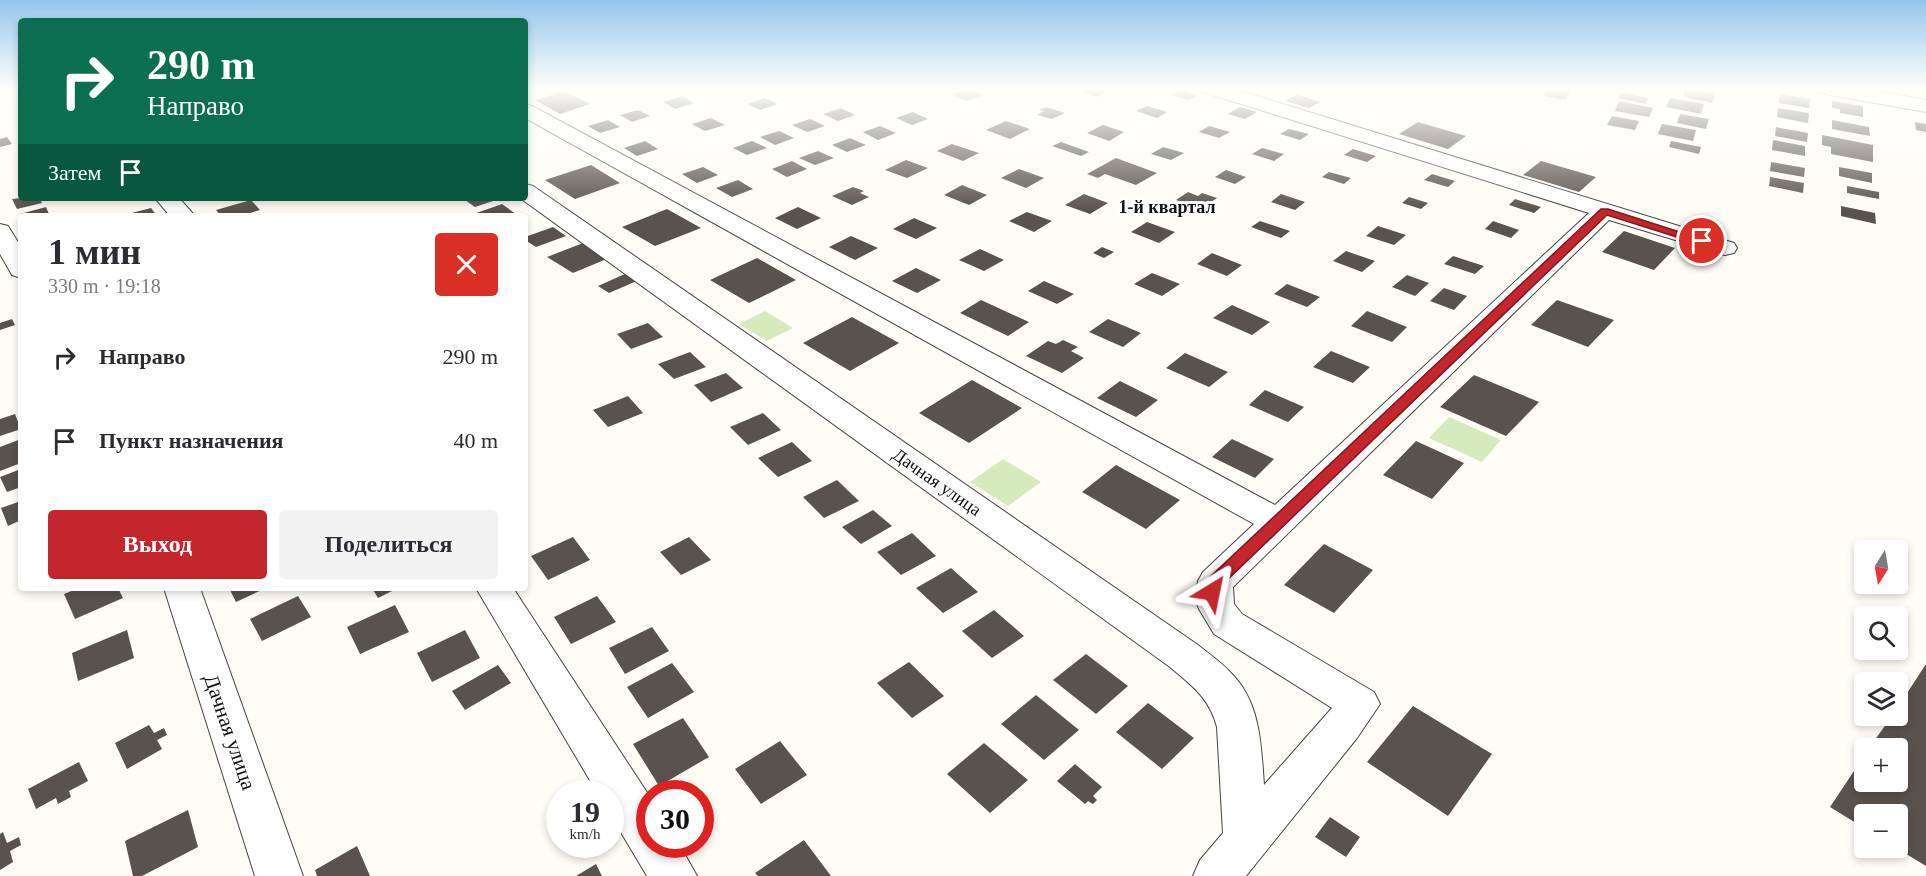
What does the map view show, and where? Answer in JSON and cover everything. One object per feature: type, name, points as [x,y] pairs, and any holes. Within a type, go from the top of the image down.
[{"type":"street","points":[[560,129],[1278,522]]},
{"type":"street","points":[[1341,129],[1725,248]]},
{"type":"street","name":"Дачная улица","points":[[528,193],[1184,656],[1217,684],[1232,707],[1238,727],[1246,837]]},
{"type":"street","points":[[169,201],[180,213]]},
{"type":"street","points":[[1217,876],[1246,837],[1328,745],[1359,704],[1228,624],[1214,603],[1212,592],[1216,581],[1605,211]]},
{"type":"street","points":[[0,231],[18,264]]},
{"type":"street","name":"Дачная улица","points":[[183,591],[279,876]]},
{"type":"street","points":[[496,591],[636,816]]},
{"type":"street","points":[[662,858],[673,876]]},
{"type":"green space","points":[[765,311],[793,328],[767,341],[739,324]]},
{"type":"green space","points":[[1449,417],[1501,440],[1482,462],[1429,438]]},
{"type":"green space","points":[[1003,459],[1041,482],[1008,506],[970,482]]},
{"type":"building","points":[[593,129],[614,129],[600,133]]},
{"type":"building","points":[[800,129],[816,129],[807,132]]},
{"type":"building","points":[[872,129],[887,129],[896,133],[878,140],[863,132]]},
{"type":"building","points":[[988,129],[1030,129],[1010,139],[986,130]]},
{"type":"building","points":[[1095,129],[1115,129],[1124,132],[1109,141],[1087,133]]},
{"type":"building","points":[[1204,129],[1219,129],[1230,132],[1219,138],[1199,132]]},
{"type":"building","points":[[1289,129],[1309,134],[1300,140],[1280,134]]},
{"type":"building","points":[[1407,129],[1442,129],[1466,136],[1448,149],[1399,134]]},
{"type":"building","points":[[1660,129],[1696,130],[1693,141],[1658,134]]},
{"type":"building","points":[[1776,129],[1808,133],[1807,142],[1775,136]]},
{"type":"building","points":[[1832,129],[1869,129],[1870,136]]},
{"type":"building","points":[[779,131],[794,138],[775,145],[760,137]]},
{"type":"building","points":[[1822,135],[1873,145],[1873,162],[1831,154],[1831,147],[1822,145]]},
{"type":"building","points":[[7,137],[12,144],[0,147],[0,139]]},
{"type":"building","points":[[850,138],[866,145],[847,152],[832,145]]},
{"type":"building","points":[[1773,140],[1805,146],[1805,156],[1772,150]]},
{"type":"building","points":[[645,141],[658,149],[637,156],[624,148]]},
{"type":"building","points":[[752,141],[767,148],[747,155],[733,148]]},
{"type":"building","points":[[1671,141],[1701,147],[1699,154],[1669,147]]},
{"type":"building","points":[[1061,142],[1089,152],[1081,156],[1052,146]]},
{"type":"building","points":[[952,144],[979,153],[963,161],[937,151]]},
{"type":"building","points":[[1163,147],[1184,153],[1171,160],[1151,154]]},
{"type":"building","points":[[1262,148],[1284,154],[1274,161],[1252,154]]},
{"type":"building","points":[[1353,149],[1376,156],[1367,162],[1344,155]]},
{"type":"building","points":[[818,151],[834,158],[815,165],[799,158]]},
{"type":"building","points":[[1116,158],[1157,173],[1136,185],[1105,174],[1098,178],[1087,174]]},
{"type":"building","points":[[906,160],[928,168],[907,178],[885,170]]},
{"type":"building","points":[[792,161],[807,169],[787,177],[772,169]]},
{"type":"building","points":[[1541,161],[1596,177],[1579,192],[1523,175]]},
{"type":"building","points":[[1771,162],[1805,168],[1804,177],[1770,171]]},
{"type":"building","points":[[591,165],[620,183],[575,199],[545,180]]},
{"type":"building","points":[[703,167],[718,175],[697,183],[682,174]]},
{"type":"building","points":[[1839,167],[1872,173],[1872,183],[1839,176]]},
{"type":"building","points":[[1019,169],[1044,178],[1026,188],[1001,178]]},
{"type":"building","points":[[1226,170],[1246,177],[1235,184],[1215,177]]},
{"type":"building","points":[[1329,172],[1351,178],[1344,184],[1322,177]]},
{"type":"building","points":[[1432,174],[1455,181],[1448,187],[1424,180]]},
{"type":"building","points":[[1770,177],[1804,183],[1803,193],[1769,186]]},
{"type":"building","points":[[738,180],[753,189],[732,197],[716,188]]},
{"type":"building","points":[[962,185],[987,195],[969,205],[944,195]]},
{"type":"building","points":[[1847,186],[1879,192],[1879,199],[1847,193]]},
{"type":"building","points":[[853,187],[864,191],[860,193],[869,197],[852,205],[832,196]]},
{"type":"building","points":[[1188,192],[1198,196],[1202,193],[1217,198],[1201,209],[1176,200]]},
{"type":"building","points":[[1084,194],[1108,203],[1090,214],[1065,205]]},
{"type":"building","points":[[1281,194],[1305,202],[1295,210],[1271,202]]},
{"type":"building","points":[[1409,197],[1428,203],[1421,209],[1402,203]]},
{"type":"building","points":[[12,199],[41,201],[42,203],[17,209]]},
{"type":"building","points":[[1515,199],[1541,207],[1534,213],[1509,205]]},
{"type":"building","points":[[252,201],[260,210],[250,213],[218,213],[216,210]]},
{"type":"building","points":[[466,201],[493,201],[475,207]]},
{"type":"building","points":[[502,204],[514,213],[476,213]]},
{"type":"building","points":[[1841,206],[1875,213],[1876,224],[1841,216]]},
{"type":"building","points":[[46,207],[49,213],[24,213]]},
{"type":"building","points":[[798,207],[821,218],[797,229],[775,218]]},
{"type":"building","points":[[151,208],[155,213],[132,213]]},
{"type":"building","points":[[667,209],[701,228],[655,246],[622,227]]},
{"type":"building","points":[[1027,212],[1052,221],[1034,232],[1009,221]]},
{"type":"building","points":[[914,218],[937,228],[916,239],[893,229]]},
{"type":"building","points":[[1260,221],[1290,231],[1281,238],[1251,227]]},
{"type":"building","points":[[1493,221],[1519,230],[1511,238],[1485,229]]},
{"type":"building","points":[[1147,222],[1175,232],[1159,243],[1131,232]]},
{"type":"building","points":[[1378,226],[1406,235],[1394,245],[1366,236]]},
{"type":"building","points":[[553,227],[566,236],[536,247],[528,242],[528,236]]},
{"type":"building","points":[[1624,231],[1675,248],[1654,270],[1602,252]]},
{"type":"building","points":[[851,236],[878,248],[855,260],[829,247]]},
{"type":"building","points":[[583,243],[609,258],[573,273],[547,257]]},
{"type":"building","points":[[1102,247],[1114,252],[1104,258],[1093,253]]},
{"type":"building","points":[[980,249],[1004,260],[984,271],[959,260]]},
{"type":"building","points":[[1346,251],[1375,261],[1362,272],[1333,261]]},
{"type":"building","points":[[1212,253],[1242,265],[1227,276],[1197,264]]},
{"type":"building","points":[[1453,256],[1484,266],[1475,274],[1444,264]]},
{"type":"building","points":[[757,258],[796,280],[749,303],[710,280]]},
{"type":"building","points":[[916,268],[941,280],[917,293],[892,281]]},
{"type":"building","points":[[627,273],[639,280],[609,293],[598,286]]},
{"type":"building","points":[[1152,273],[1180,284],[1162,296],[1134,284]]},
{"type":"building","points":[[1407,275],[1429,283],[1415,296],[1392,287]]},
{"type":"building","points":[[1044,281],[1074,294],[1057,304],[1028,291]]},
{"type":"building","points":[[1287,284],[1320,297],[1307,307],[1274,294]]},
{"type":"building","points":[[1444,288],[1467,296],[1454,310],[1430,301]]},
{"type":"building","points":[[981,300],[1029,322],[1008,336],[960,313]]},
{"type":"building","points":[[1557,300],[1614,320],[1588,347],[1531,325]]},
{"type":"building","points":[[1232,305],[1270,322],[1252,335],[1213,318]]},
{"type":"building","points":[[1367,311],[1407,327],[1392,342],[1351,326]]},
{"type":"building","points":[[852,317],[899,343],[850,371],[803,343]]},
{"type":"building","points":[[12,319],[15,325],[0,330],[0,323]]},
{"type":"building","points":[[1108,319],[1141,333],[1123,347],[1089,332]]},
{"type":"building","points":[[648,323],[663,337],[631,349],[617,334]]},
{"type":"building","points":[[1063,340],[1078,347],[1071,351],[1084,358],[1062,373],[1026,356],[1048,341],[1056,344]]},
{"type":"building","points":[[1331,351],[1370,367],[1353,383],[1313,367]]},
{"type":"building","points":[[690,352],[706,367],[674,379],[658,364]]},
{"type":"building","points":[[1185,353],[1228,372],[1209,387],[1166,368]]},
{"type":"building","points":[[726,373],[743,388],[711,402],[694,385]]},
{"type":"building","points":[[1474,375],[1539,402],[1506,436],[1440,407]]},
{"type":"building","points":[[972,380],[1022,408],[969,443],[919,413]]},
{"type":"building","points":[[1120,381],[1158,400],[1136,417],[1097,398]]},
{"type":"building","points":[[1265,390],[1304,407],[1288,422],[1249,405]]},
{"type":"building","points":[[628,396],[643,413],[608,427],[593,410]]},
{"type":"building","points":[[763,413],[781,430],[748,445],[730,427]]},
{"type":"building","points":[[15,414],[18,430],[0,436],[0,419]]},
{"type":"building","points":[[1232,439],[1274,459],[1255,478],[1212,457]]},
{"type":"building","points":[[18,440],[18,464],[0,471],[0,447]]},
{"type":"building","points":[[1416,441],[1464,463],[1432,499],[1383,475]]},
{"type":"building","points":[[792,442],[812,461],[778,477],[758,458]]},
{"type":"building","points":[[1116,465],[1180,500],[1146,529],[1082,492]]},
{"type":"building","points":[[18,470],[18,488],[7,492],[0,477]]},
{"type":"building","points":[[837,480],[859,501],[824,518],[803,497]]},
{"type":"building","points":[[18,502],[18,521],[8,526],[1,508]]},
{"type":"building","points":[[873,510],[892,526],[861,544],[842,527]]},
{"type":"building","points":[[912,533],[936,556],[901,575],[877,552]]},
{"type":"building","points":[[573,537],[590,560],[548,580],[531,556]]},
{"type":"building","points":[[689,537],[711,560],[681,575],[660,552]]},
{"type":"building","points":[[1324,544],[1373,570],[1334,613],[1284,585]]},
{"type":"building","points":[[951,568],[978,592],[943,613],[916,588]]},
{"type":"building","points":[[72,591],[120,591],[123,598],[75,619],[64,594]]},
{"type":"building","points":[[230,591],[260,591],[236,602]]},
{"type":"building","points":[[374,591],[392,591],[378,598]]},
{"type":"building","points":[[298,596],[311,617],[262,641],[250,619]]},
{"type":"building","points":[[597,596],[616,622],[571,644],[554,617]]},
{"type":"building","points":[[395,605],[409,632],[360,654],[347,627]]},
{"type":"building","points":[[994,610],[1024,636],[992,658],[962,631]]},
{"type":"building","points":[[652,627],[669,651],[625,674],[609,648]]},
{"type":"building","points":[[127,630],[134,658],[78,681],[72,653]]},
{"type":"building","points":[[465,630],[480,658],[432,682],[417,653]]},
{"type":"building","points":[[1086,654],[1128,686],[1096,714],[1053,680]]},
{"type":"building","points":[[909,662],[944,696],[912,718],[877,683]]},
{"type":"building","points":[[672,663],[694,692],[648,718],[627,687]]},
{"type":"building","points":[[1926,664],[1926,866],[1908,855],[1908,804],[1854,804],[1854,822],[1830,807],[1854,771],[1854,792],[1908,792],[1908,738],[1876,738],[1885,726],[1908,726],[1908,692]]},
{"type":"building","points":[[498,665],[511,683],[465,710],[452,691]]},
{"type":"building","points":[[1036,695],[1079,730],[1044,760],[1001,724]]},
{"type":"building","points":[[1148,703],[1194,738],[1162,769],[1116,732]]},
{"type":"building","points":[[1413,706],[1492,754],[1448,816],[1367,762]]},
{"type":"building","points":[[683,718],[709,757],[669,780],[655,780],[633,744]]},
{"type":"building","points":[[149,725],[154,733],[164,728],[167,735],[157,740],[162,749],[127,769],[115,743]]},
{"type":"building","points":[[780,741],[807,775],[761,804],[735,769]]},
{"type":"building","points":[[984,743],[1028,780],[990,813],[947,774]]},
{"type":"building","points":[[79,762],[88,781],[69,791],[71,797],[58,804],[56,798],[36,809],[28,789]]},
{"type":"building","points":[[1075,764],[1102,787],[1093,796],[1097,800],[1093,804],[1088,801],[1085,804],[1057,781]]},
{"type":"building","points":[[188,810],[198,847],[142,876],[133,876],[125,841]]},
{"type":"building","points":[[1330,817],[1360,837],[1346,857],[1315,837]]},
{"type":"building","points":[[3,832],[7,843],[19,837],[21,845],[10,851],[13,862],[0,870],[0,834]]},
{"type":"building","points":[[804,840],[831,876],[758,876],[755,873]]},
{"type":"building","points":[[357,846],[370,876],[317,876],[315,870]]},
{"type":"building","points":[[596,864],[602,876],[576,876]]},
{"type":"district","name":"1-й квартал","points":[[1167,207]]},
{"type":"route","points":[[1212,592],[1216,581],[1605,211],[1702,241]]}]
